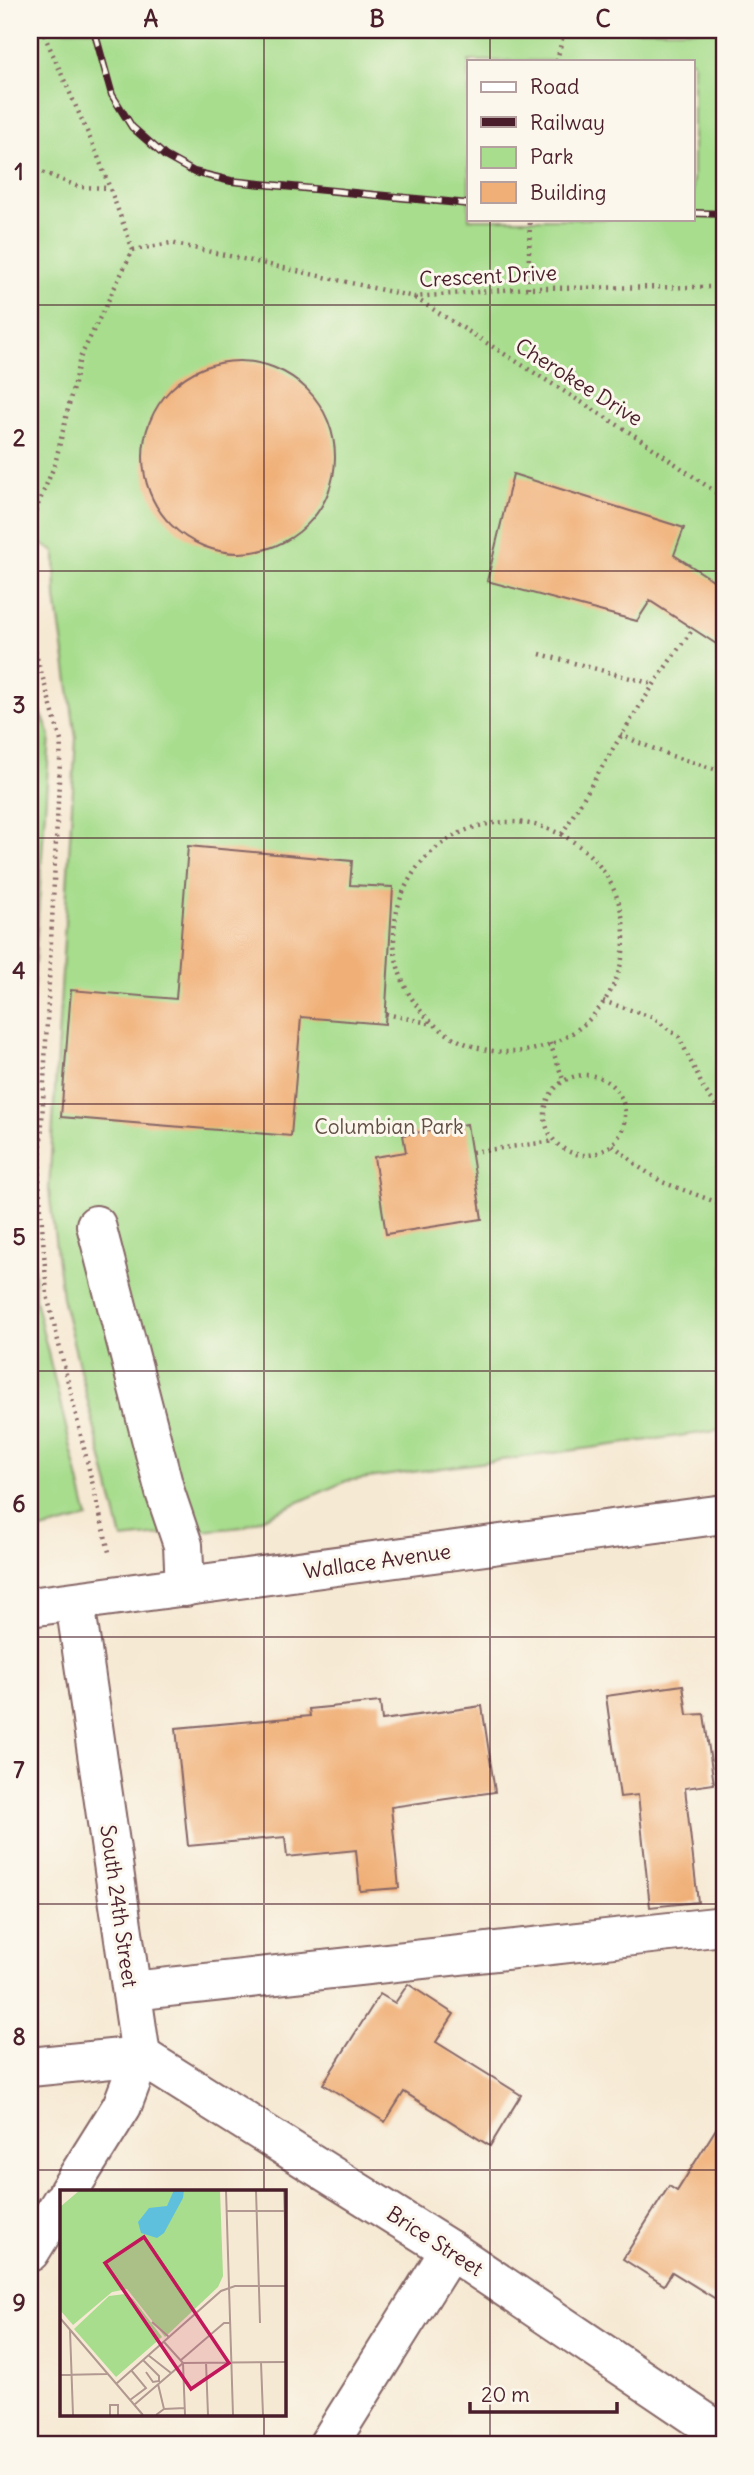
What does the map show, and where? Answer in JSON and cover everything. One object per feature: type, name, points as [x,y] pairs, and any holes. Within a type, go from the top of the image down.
[{"type":"street","points":[[96,1225],[165,1492],[183,1545],[186,1587]]},
{"type":"street","name":"Wallace Avenue","points":[[30,1607],[724,1514]]},
{"type":"street","name":"South 24th Street","points":[[69,2190],[122,2106],[141,2056],[75,1602]]},
{"type":"street","points":[[132,1991],[724,1926]]},
{"type":"street","points":[[30,2067],[141,2056]]},
{"type":"street","name":"Brice Street","points":[[141,2056],[450,2250],[724,2435]]},
{"type":"street","points":[[30,2252],[60,2204]]},
{"type":"street","points":[[328,2445],[450,2250]]},
{"type":"path","points":[[30,524],[55,464],[80,358],[133,250],[97,154],[42,30]]},
{"type":"path","points":[[557,60],[564,30]]},
{"type":"path","points":[[30,167],[79,187],[110,188]]},
{"type":"path","points":[[528,288],[530,220]]},
{"type":"path","name":"Crescent Drive","points":[[133,250],[171,243],[414,298],[528,288],[710,287],[724,284]]},
{"type":"path","name":"Cherokee Drive","points":[[414,298],[637,437],[724,498]]},
{"type":"path","points":[[30,561],[32,636],[61,741],[38,1181],[47,1296],[110,1555]]},
{"type":"path","points":[[562,834],[620,735],[693,629]]},
{"type":"path","points":[[540,654],[653,684]]},
{"type":"path","points":[[620,735],[672,756],[724,772]]},
{"type":"path","points":[[386,1014],[433,1025],[465,1044],[499,1052],[534,1049],[567,1036],[595,1014],[614,985],[624,952],[623,916],[611,883],[590,854],[562,834],[526,823],[489,822],[453,835],[424,857],[403,888],[393,924],[396,962],[410,996],[433,1025]]},
{"type":"path","points":[[603,1001],[652,1017],[679,1037],[704,1089],[724,1116]]},
{"type":"path","points":[[550,1043],[564,1082]]},
{"type":"path","points":[[576,1076],[602,1079],[621,1097],[625,1122],[613,1145],[602,1152],[576,1154],[555,1141],[545,1117],[547,1103],[554,1091],[564,1082],[576,1076]]},
{"type":"path","points":[[472,1152],[555,1141]]},
{"type":"path","points":[[613,1145],[662,1182],[724,1205]]},
{"type":"green space","name":"Columbian Park","points":[[30,30],[724,30],[724,1430],[346,1481],[243,1527],[122,1539],[62,1297],[49,1190],[76,738],[56,598],[55,552],[30,537]]},
{"type":"green space","points":[[30,685],[50,735],[30,1035]]},
{"type":"green space","points":[[30,1186],[35,1299],[88,1518],[30,1533]]},
{"type":"building","points":[[239,361],[276,369],[307,389],[327,420],[335,457],[327,494],[307,525],[276,545],[239,553],[202,545],[171,525],[151,494],[143,457],[151,420],[171,389],[202,369]]},
{"type":"building","points":[[513,474],[684,528],[674,555],[724,587],[724,649],[650,601],[637,621],[487,581]]},
{"type":"building","points":[[188,846],[352,861],[350,885],[393,887],[385,1024],[301,1017],[291,1136],[61,1117],[71,990],[176,999]]},
{"type":"building","points":[[467,1124],[482,1219],[386,1234],[374,1157],[406,1152],[403,1135]]},
{"type":"building","points":[[683,1685],[687,1715],[704,1714],[714,1784],[685,1788],[698,1902],[650,1907],[638,1795],[620,1797],[606,1696]]},
{"type":"building","points":[[380,1702],[382,1720],[482,1706],[495,1792],[391,1807],[399,1888],[360,1891],[356,1850],[287,1857],[285,1837],[188,1846],[176,1728],[310,1716],[309,1709]]},
{"type":"building","points":[[408,1984],[454,2014],[436,2042],[521,2095],[490,2146],[404,2092],[385,2122],[323,2084],[380,1994],[395,2003]]},
{"type":"building","points":[[724,2116],[724,2304],[672,2272],[664,2285],[623,2259],[669,2186],[677,2191]]},
{"type":"railway","points":[[94,30],[112,95],[132,127],[165,156],[194,172],[231,181],[467,204]]},
{"type":"railway","points":[[694,213],[724,214]]}]
